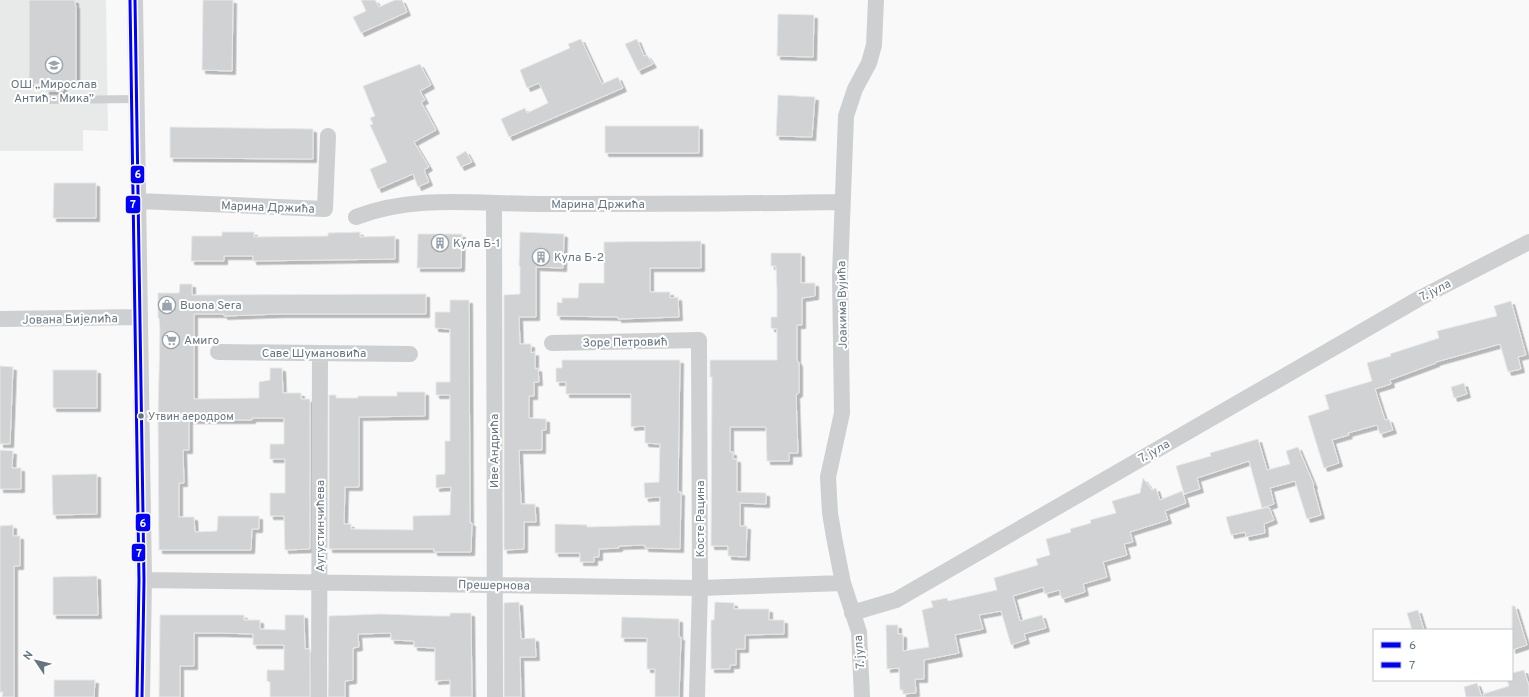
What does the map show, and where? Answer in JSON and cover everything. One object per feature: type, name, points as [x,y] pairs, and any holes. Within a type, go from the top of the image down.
[{"type":"street","points":[[135,0],[144,580],[142,697]]},
{"type":"street","name":"Јоакима Вујића","points":[[852,613],[843,582],[830,513],[828,477],[842,413],[840,275],[846,116],[855,89],[869,63],[874,45],[876,0]]},
{"type":"street","name":"Марина Држића","points":[[138,201],[325,209],[328,136]]},
{"type":"street","name":"Марина Држића","points":[[356,217],[389,208],[429,201],[494,204],[842,202]]},
{"type":"street","name":"Иве Андрића","points":[[494,204],[495,697]]},
{"type":"street","name":"7. јула","points":[[862,697],[859,632],[852,613],[896,600],[1420,298],[1529,242]]},
{"type":"street","name":"Јована Бијелића","points":[[0,319],[140,318]]},
{"type":"street","name":"Зоре Петровић","points":[[552,343],[699,340]]},
{"type":"street","name":"Косте Рацина","points":[[697,697],[700,588],[699,340]]},
{"type":"street","name":"Саве Шумановића","points":[[218,352],[410,354]]},
{"type":"street","name":"Аугустинчићева","points":[[319,697],[320,354]]},
{"type":"street","name":"Прешернова","points":[[144,580],[700,588],[843,582]]},
{"type":"lane","points":[[50,100],[136,99]]},
{"type":"shaded area","name":"ОШ „Мирослав Антић - Мика”","points":[[0,0],[106,0],[108,131],[83,130],[83,151],[0,151]]},
{"type":"building","points":[[29,0],[75,0],[76,84],[63,85],[63,91],[46,91],[46,84],[29,84]]},
{"type":"building","points":[[203,0],[233,0],[232,71],[202,70]]},
{"type":"building","points":[[361,0],[375,0],[379,7],[395,0],[402,0],[407,12],[361,33],[353,17],[366,11]]},
{"type":"building","points":[[778,14],[814,15],[813,57],[777,56]]},
{"type":"building","points":[[581,39],[602,84],[618,77],[623,88],[509,137],[501,119],[525,108],[527,113],[548,103],[539,83],[527,88],[520,70],[570,48],[568,44]]},
{"type":"building","points":[[637,39],[644,56],[647,55],[653,64],[638,71],[625,44]]},
{"type":"building","points":[[420,64],[431,85],[420,91],[425,100],[421,102],[436,130],[414,142],[429,167],[424,170],[429,182],[418,187],[413,174],[378,189],[370,169],[387,162],[370,125],[373,124],[370,118],[375,116],[363,86]]},
{"type":"building","points":[[778,95],[815,97],[812,137],[776,136]]},
{"type":"building","points":[[605,126],[699,126],[699,153],[605,153]]},
{"type":"building","points":[[170,127],[313,129],[313,159],[170,158]]},
{"type":"building","points":[[466,151],[472,162],[461,167],[456,157]]},
{"type":"building","points":[[54,183],[96,183],[96,218],[53,218]]},
{"type":"building","points":[[222,232],[254,232],[254,237],[328,236],[328,233],[360,232],[360,237],[395,236],[395,259],[253,261],[253,256],[224,256],[224,261],[191,261],[192,236],[222,236]]},
{"type":"building","points":[[520,232],[564,234],[563,268],[536,267],[536,317],[519,317],[520,344],[531,344],[531,353],[535,352],[535,369],[538,368],[539,382],[534,382],[534,396],[529,396],[529,418],[546,419],[546,430],[542,430],[542,450],[519,450],[521,504],[535,504],[536,522],[524,522],[524,549],[504,550],[504,295],[520,294]]},
{"type":"building","name":"Кула Б-1","points":[[418,234],[462,234],[461,268],[417,268]]},
{"type":"building","points":[[701,241],[701,268],[650,268],[650,292],[670,292],[670,298],[678,297],[679,317],[618,319],[618,317],[557,316],[557,302],[562,303],[562,298],[578,298],[579,283],[604,283],[604,242]]},
{"type":"building","points":[[771,253],[801,253],[801,283],[815,283],[815,296],[802,298],[802,325],[797,325],[797,360],[799,363],[799,393],[796,395],[798,453],[789,453],[789,461],[767,461],[766,427],[730,427],[730,452],[733,452],[733,459],[737,459],[737,492],[766,493],[766,504],[740,503],[740,526],[747,526],[746,557],[728,556],[728,546],[711,546],[712,377],[710,377],[710,360],[777,360],[777,329],[771,328],[771,317],[777,317],[776,266],[771,266]]},
{"type":"building","points":[[180,284],[192,284],[192,295],[426,294],[426,314],[280,314],[224,316],[224,314],[194,314],[194,399],[259,398],[259,382],[270,380],[270,368],[282,368],[283,393],[301,393],[301,399],[310,399],[310,549],[285,550],[284,516],[270,516],[270,493],[285,493],[285,459],[270,459],[270,444],[284,444],[284,418],[252,418],[252,420],[189,420],[189,450],[183,450],[184,483],[179,483],[179,517],[194,517],[195,532],[217,531],[218,516],[259,516],[259,529],[252,529],[251,550],[159,550],[158,417],[160,330],[158,318],[158,293],[179,293]]},
{"type":"building","points":[[450,300],[469,300],[470,523],[472,523],[471,552],[434,552],[434,549],[329,549],[329,395],[336,395],[336,398],[358,398],[358,396],[397,396],[397,392],[425,392],[425,416],[359,417],[359,487],[345,487],[344,524],[351,524],[351,529],[413,530],[413,516],[450,515],[451,487],[436,488],[436,475],[445,474],[445,441],[450,441],[450,395],[436,395],[436,382],[450,382],[450,329],[435,328],[435,312],[450,312]]},
{"type":"building","points":[[1511,301],[1526,355],[1518,357],[1521,369],[1508,372],[1500,344],[1436,362],[1390,380],[1391,384],[1375,389],[1385,420],[1389,419],[1393,430],[1380,434],[1377,425],[1348,433],[1349,435],[1332,440],[1339,463],[1324,468],[1308,416],[1329,409],[1325,395],[1372,381],[1367,363],[1391,356],[1390,354],[1439,338],[1437,331],[1497,316],[1494,306]]},
{"type":"building","points":[[562,360],[680,360],[678,492],[681,492],[680,549],[645,548],[645,545],[619,546],[619,548],[599,549],[599,557],[594,557],[594,562],[580,562],[580,553],[555,553],[555,524],[587,525],[587,527],[660,525],[660,497],[645,498],[644,483],[659,482],[660,444],[645,443],[645,426],[631,427],[631,394],[566,394],[566,382],[556,382],[556,368],[562,368]]},
{"type":"building","points":[[0,366],[13,367],[10,444],[0,444]]},
{"type":"building","points":[[53,370],[97,370],[97,408],[53,408]]},
{"type":"building","points":[[1464,383],[1467,394],[1454,398],[1451,387]]},
{"type":"building","points":[[1258,439],[1267,470],[1290,464],[1286,451],[1298,447],[1314,485],[1313,486],[1321,515],[1307,519],[1295,481],[1270,488],[1274,504],[1262,508],[1249,461],[1197,478],[1200,489],[1184,494],[1176,466],[1211,456],[1210,453]]},
{"type":"building","points":[[0,450],[13,451],[12,468],[21,468],[21,489],[0,489]]},
{"type":"building","points":[[97,474],[97,514],[53,515],[52,475]]},
{"type":"building","points":[[1143,478],[1152,490],[1156,488],[1160,500],[1182,491],[1186,503],[1165,511],[1168,520],[1130,532],[1133,542],[1124,544],[1127,555],[1103,562],[1107,577],[1083,584],[1085,592],[1062,599],[1059,590],[1045,594],[1043,587],[1013,596],[1020,621],[1042,615],[1046,628],[1024,634],[1026,640],[1011,645],[1001,611],[979,615],[983,629],[955,635],[959,653],[924,660],[924,679],[915,679],[916,693],[903,694],[903,690],[900,690],[899,668],[887,669],[886,625],[898,625],[898,634],[903,634],[903,651],[929,647],[922,610],[933,607],[931,601],[947,598],[948,601],[997,590],[994,578],[1038,565],[1036,559],[1050,555],[1046,539],[1071,532],[1070,529],[1091,523],[1090,520],[1116,513],[1112,501],[1140,493]]},
{"type":"building","points":[[1269,507],[1274,520],[1264,524],[1265,533],[1246,537],[1245,532],[1231,535],[1226,517]]},
{"type":"building","points":[[13,525],[13,536],[20,536],[20,566],[14,566],[14,697],[2,697],[3,692],[0,692],[0,526]]},
{"type":"building","points":[[97,576],[98,615],[53,615],[53,577]]},
{"type":"building","points":[[519,602],[521,639],[535,638],[536,657],[520,657],[521,697],[504,697],[504,603]]},
{"type":"building","points":[[715,602],[734,603],[734,609],[769,609],[769,620],[784,620],[784,634],[745,635],[745,649],[736,649],[736,665],[730,665],[730,669],[711,669],[711,620],[714,620]]},
{"type":"building","points":[[1512,606],[1515,606],[1527,645],[1513,650]]},
{"type":"building","points":[[1418,610],[1424,629],[1412,629],[1407,613]]},
{"type":"building","points":[[450,613],[471,613],[472,697],[450,697],[450,680],[435,681],[435,648],[414,647],[414,641],[391,640],[391,633],[358,634],[359,647],[353,648],[353,680],[345,681],[345,697],[328,697],[329,616],[381,614],[450,616]]},
{"type":"building","points":[[160,615],[244,615],[244,620],[260,620],[260,629],[285,630],[285,615],[304,615],[305,649],[310,649],[310,697],[270,697],[270,682],[267,681],[267,670],[284,670],[284,645],[253,645],[253,634],[194,633],[194,666],[180,666],[180,697],[159,697]]},
{"type":"building","points":[[622,617],[679,619],[679,637],[681,637],[679,697],[655,697],[655,669],[647,669],[647,638],[621,638]]},
{"type":"building","points":[[1524,670],[1529,686],[1529,697],[1484,697],[1483,694],[1509,686],[1507,681],[1513,681],[1513,673]]},
{"type":"building","points":[[54,680],[95,680],[94,697],[54,697]]},
{"type":"building","points":[[1477,683],[1482,697],[1466,697],[1464,687]]},
{"type":"transit line","name":"7","points":[[130,0],[139,580],[137,697]]},
{"type":"transit line","name":"6","points":[[135,0],[144,580],[142,697]]},
{"type":"place","name":"ОШ „Мирослав Антић - Мика”","points":[[54,65]]},
{"type":"place","name":"Кула Б-1","points":[[440,243]]},
{"type":"place","name":"Кула Б-2","points":[[541,257]]},
{"type":"place","name":"Buona Sera","points":[[167,305]]},
{"type":"place","name":"Амиго","points":[[171,340]]},
{"type":"place","name":"Утвин аеродром","points":[[141,416]]}]
